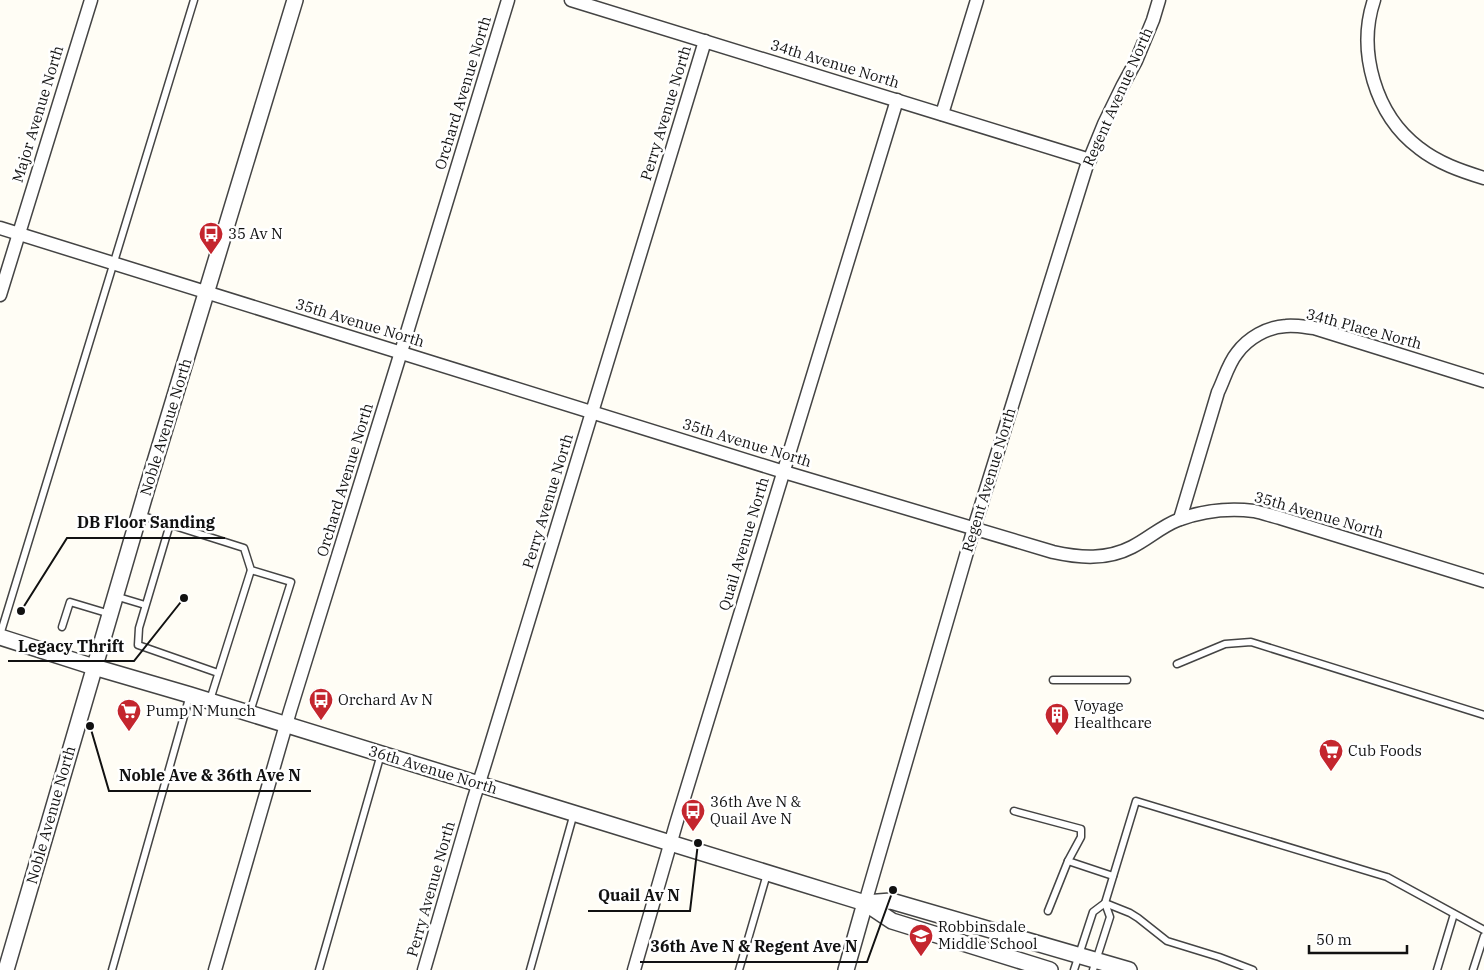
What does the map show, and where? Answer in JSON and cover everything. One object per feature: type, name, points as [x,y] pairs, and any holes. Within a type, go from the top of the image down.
[{"type":"street","name":"Major Avenue North","points":[[0,295],[91,0]]},
{"type":"street","name":"Noble Avenue North","points":[[6,970],[115,596],[296,0]]},
{"type":"street","name":"Orchard Avenue North","points":[[215,970],[286,725],[402,352],[508,0]]},
{"type":"street","name":"34th Avenue North","points":[[572,0],[1090,160]]},
{"type":"street","points":[[942,114],[978,0]]},
{"type":"street","name":"Regent Avenue North","points":[[846,970],[974,528],[1086,168],[1104,124],[1136,61],[1159,0]]},
{"type":"street","points":[[1374,0],[1368,32],[1368,58],[1374,83],[1385,108],[1399,129],[1418,148],[1440,162],[1484,178]]},
{"type":"street","name":"Perry Avenue North","points":[[424,970],[704,41]]},
{"type":"street","name":"Quail Avenue North","points":[[634,970],[897,100]]},
{"type":"street","name":"35th Avenue North","points":[[0,228],[784,472],[1074,557],[1093,558],[1113,554],[1132,547],[1180,519],[1198,513],[1226,510],[1254,511],[1484,581]]},
{"type":"street","name":"34th Place North","points":[[1180,519],[1218,392],[1236,354],[1250,340],[1269,329],[1287,326],[1314,328],[1484,381]]},
{"type":"street","name":"36th Avenue North","points":[[0,636],[94,667],[865,903],[892,921],[1050,970]]},
{"type":"street","name":"36th Avenue North","points":[[865,903],[890,901],[1079,955],[1094,965],[1129,970]]},
{"type":"lane","points":[[0,636],[194,0]]},
{"type":"lane","points":[[140,515],[244,548],[251,570],[209,701]]},
{"type":"lane","points":[[170,524],[139,628],[138,645],[218,673]]},
{"type":"lane","points":[[250,714],[291,582],[251,570]]},
{"type":"lane","points":[[115,596],[146,604]]},
{"type":"lane","points":[[62,627],[70,602],[110,614]]},
{"type":"lane","points":[[1177,664],[1225,644],[1251,642],[1484,715]]},
{"type":"lane","points":[[1052,680],[1127,680]]},
{"type":"lane","points":[[112,970],[190,695]]},
{"type":"lane","points":[[319,970],[381,754]]},
{"type":"lane","points":[[1074,970],[1093,912],[1104,903],[1114,876],[1136,801],[1387,877],[1484,930]]},
{"type":"lane","points":[[1014,811],[1081,829],[1081,837],[1068,861],[1048,912]]},
{"type":"lane","points":[[530,970],[574,814]]},
{"type":"lane","points":[[1068,861],[1114,876]]},
{"type":"lane","points":[[739,970],[767,872]]},
{"type":"lane","points":[[1104,903],[1130,913],[1167,941],[1253,970]]},
{"type":"lane","points":[[1094,965],[1110,918],[1104,903]]},
{"type":"lane","points":[[1437,970],[1454,914]]},
{"type":"lane","points":[[1472,970],[1484,936]]},
{"type":"place","name":"35 Av N","points":[[211,255]]},
{"type":"place","name":"Legacy Thrift","points":[[184,598]]},
{"type":"place","name":"DB Floor Sanding","points":[[21,611]]},
{"type":"place","name":"Orchard Av N","points":[[321,721]]},
{"type":"place","name":"Noble Ave & 36th Ave N","points":[[90,726]]},
{"type":"place","name":"Pump N Munch","points":[[129,732]]},
{"type":"place","name":"Voyage Healthcare","points":[[1057,736]]},
{"type":"place","name":"Cub Foods","points":[[1331,772]]},
{"type":"place","name":"36th Ave N & Quail Ave N","points":[[693,832]]},
{"type":"place","name":"Quail Av N","points":[[698,843]]},
{"type":"place","name":"36th Ave N & Regent Ave N","points":[[893,890]]},
{"type":"place","name":"Robbinsdale Middle School","points":[[921,957]]}]
